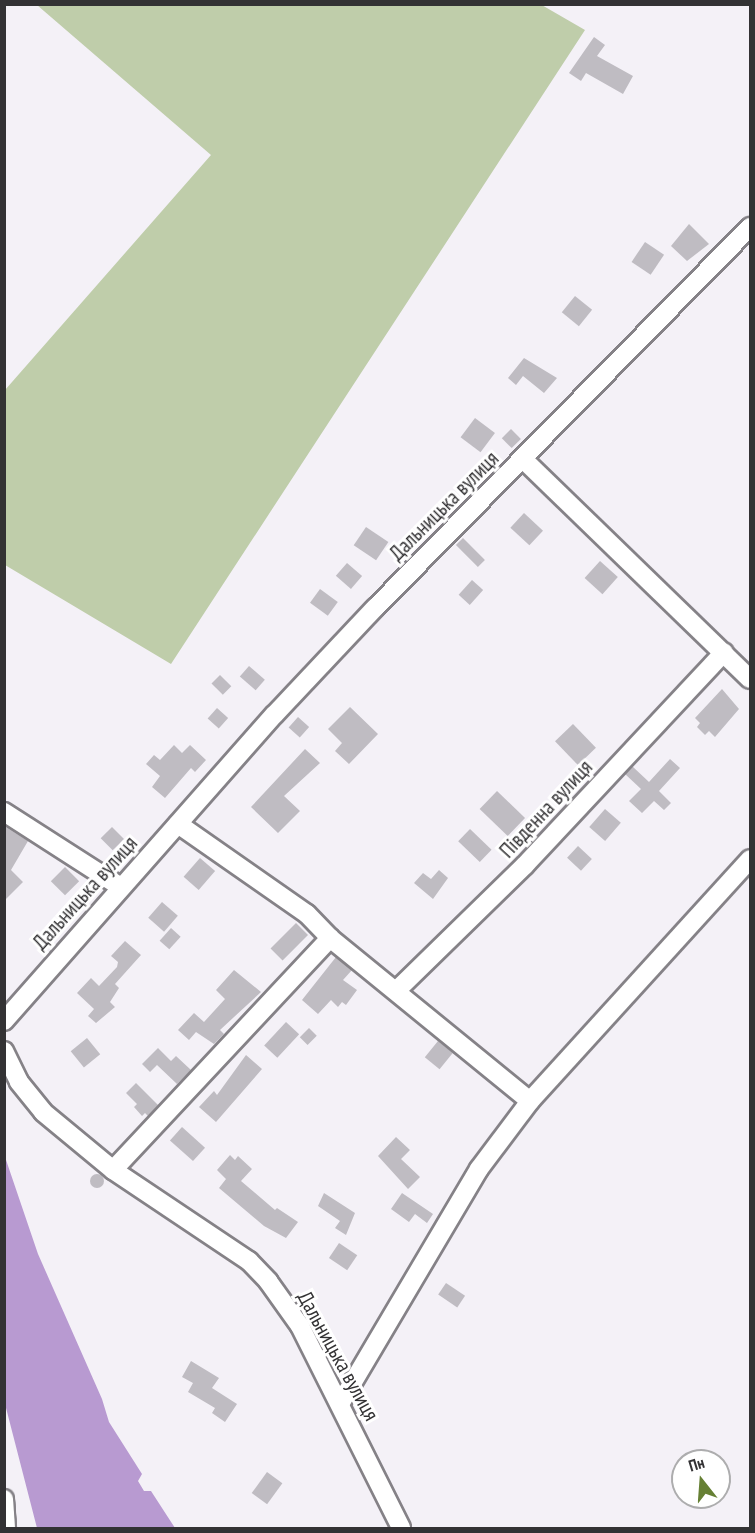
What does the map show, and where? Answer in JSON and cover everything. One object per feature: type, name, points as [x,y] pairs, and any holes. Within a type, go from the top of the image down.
[{"type":"street","name":"Дальницька вулиця","points":[[4,1021],[121,887],[375,608],[750,227]]},
{"type":"street","points":[[523,459],[750,679]]},
{"type":"street","name":"Південна вулиця","points":[[396,991],[525,865],[724,652]]},
{"type":"street","points":[[4,812],[121,887]]},
{"type":"street","points":[[178,824],[306,914],[330,938],[530,1101]]},
{"type":"street","points":[[340,1404],[479,1169],[530,1101],[750,859]]},
{"type":"street","points":[[113,1170],[330,938]]},
{"type":"street","name":"Дальницька вулиця","points":[[4,1051],[12,1081],[43,1112],[113,1170],[255,1268],[285,1302],[340,1404],[401,1528]]},
{"type":"street","points":[[4,1499],[6,1528]]},
{"type":"green space","points":[[540,4],[585,30],[171,664],[5,565],[5,390],[211,155],[37,5]]},
{"type":"shaded area","points":[[4,1154],[38,1254],[102,1399],[109,1422],[142,1474],[138,1481],[144,1491],[151,1491],[175,1528],[37,1528],[5,1404]]},
{"type":"building","points":[[594,37],[605,45],[597,56],[633,76],[623,94],[586,73],[581,81],[569,73]]},
{"type":"building","points":[[689,224],[709,244],[687,261],[671,246]]},
{"type":"building","points":[[645,242],[664,255],[651,275],[632,262]]},
{"type":"building","points":[[575,296],[592,310],[579,326],[562,312]]},
{"type":"building","points":[[524,358],[557,378],[544,393],[523,376],[516,385],[508,378]]},
{"type":"building","points":[[475,418],[495,433],[481,452],[461,437]]},
{"type":"building","points":[[511,429],[521,439],[512,448],[502,438]]},
{"type":"building","points":[[524,513],[543,531],[529,545],[510,528]]},
{"type":"building","points":[[366,527],[388,542],[376,560],[354,545]]},
{"type":"building","points":[[463,538],[485,560],[478,567],[456,545]]},
{"type":"building","points":[[600,561],[618,577],[602,594],[585,578]]},
{"type":"building","points":[[347,563],[362,576],[351,589],[336,576]]},
{"type":"building","points":[[472,580],[483,590],[470,605],[459,595]]},
{"type":"building","points":[[320,589],[338,602],[328,616],[310,603]]},
{"type":"building","points":[[249,666],[265,680],[256,690],[240,677]]},
{"type":"building","points":[[220,675],[231,686],[223,695],[212,683]]},
{"type":"building","points":[[722,689],[739,709],[715,737],[709,731],[705,735],[697,727],[700,723],[695,718]]},
{"type":"building","points":[[350,707],[378,734],[349,764],[335,751],[342,743],[328,729]]},
{"type":"building","points":[[217,708],[228,718],[219,728],[208,718]]},
{"type":"building","points":[[298,717],[309,727],[300,737],[289,727]]},
{"type":"building","points":[[573,724],[596,748],[578,765],[555,741]]},
{"type":"building","points":[[174,745],[182,753],[190,745],[206,760],[195,772],[191,768],[165,798],[152,787],[160,776],[146,764],[154,755],[160,760]]},
{"type":"building","points":[[305,749],[320,763],[284,796],[300,811],[278,833],[251,807]]},
{"type":"building","points":[[670,759],[680,768],[659,791],[671,803],[664,810],[654,801],[642,813],[629,801],[641,789],[625,774],[632,766],[649,782]]},
{"type":"building","points":[[497,791],[525,818],[508,836],[480,809]]},
{"type":"building","points":[[605,809],[621,823],[605,841],[589,827]]},
{"type":"building","points":[[4,826],[28,841],[11,870],[23,882],[4,901]]},
{"type":"building","points":[[112,827],[124,839],[113,850],[101,838]]},
{"type":"building","points":[[470,829],[492,850],[480,862],[458,841]]},
{"type":"building","points":[[578,846],[592,859],[581,871],[567,858]]},
{"type":"building","points":[[200,858],[215,871],[199,890],[184,877]]},
{"type":"building","points":[[65,867],[79,881],[65,895],[51,881]]},
{"type":"building","points":[[439,870],[448,878],[433,899],[414,883],[423,873],[431,879]]},
{"type":"building","points":[[162,902],[178,916],[164,932],[148,918]]},
{"type":"building","points":[[296,923],[308,935],[283,960],[271,948]]},
{"type":"building","points":[[171,928],[181,937],[169,949],[160,941]]},
{"type":"building","points":[[125,941],[141,955],[115,984],[119,988],[110,1002],[115,1007],[96,1023],[88,1016],[94,1009],[77,993],[91,978],[99,986],[117,967],[118,962],[111,956]]},
{"type":"building","points":[[336,957],[352,970],[343,980],[357,990],[346,1005],[342,1002],[338,1007],[331,1000],[318,1014],[302,1000]]},
{"type":"building","points":[[234,970],[261,992],[220,1030],[224,1034],[214,1044],[196,1032],[189,1040],[178,1030],[194,1013],[204,1022],[225,999],[216,990]]},
{"type":"building","points":[[286,1022],[299,1034],[277,1058],[264,1045]]},
{"type":"building","points":[[309,1028],[317,1036],[308,1045],[300,1037]]},
{"type":"building","points":[[87,1038],[100,1054],[84,1068],[71,1051]]},
{"type":"building","points":[[438,1041],[453,1053],[440,1069],[425,1057]]},
{"type":"building","points":[[158,1048],[171,1061],[176,1056],[191,1070],[177,1084],[157,1065],[150,1072],[142,1064]]},
{"type":"building","points":[[246,1055],[262,1069],[216,1122],[199,1107],[214,1091],[217,1095]]},
{"type":"building","points":[[136,1083],[158,1105],[148,1116],[145,1113],[142,1116],[134,1107],[137,1104],[126,1093]]},
{"type":"building","points":[[182,1127],[205,1148],[193,1161],[170,1140]]},
{"type":"building","points":[[396,1137],[410,1150],[401,1159],[420,1177],[408,1189],[378,1156]]},
{"type":"building","points":[[230,1155],[235,1160],[238,1156],[252,1169],[241,1181],[275,1210],[277,1208],[298,1222],[286,1238],[264,1226],[219,1188],[226,1179],[217,1170]]},
{"type":"building","points":[[97,1174],[102,1176],[104,1181],[102,1186],[97,1188],[92,1186],[90,1181],[92,1176]]},
{"type":"building","points":[[324,1193],[355,1213],[346,1235],[335,1228],[340,1221],[318,1206]]},
{"type":"building","points":[[402,1193],[433,1214],[427,1223],[415,1214],[409,1222],[391,1209]]},
{"type":"building","points":[[339,1243],[357,1255],[347,1270],[329,1258]]},
{"type":"building","points":[[446,1283],[465,1296],[457,1307],[438,1295]]},
{"type":"building","points":[[191,1361],[219,1378],[212,1388],[237,1404],[225,1422],[212,1413],[215,1408],[188,1392],[193,1383],[182,1377]]},
{"type":"building","points":[[267,1472],[282,1483],[267,1504],[252,1493]]}]
